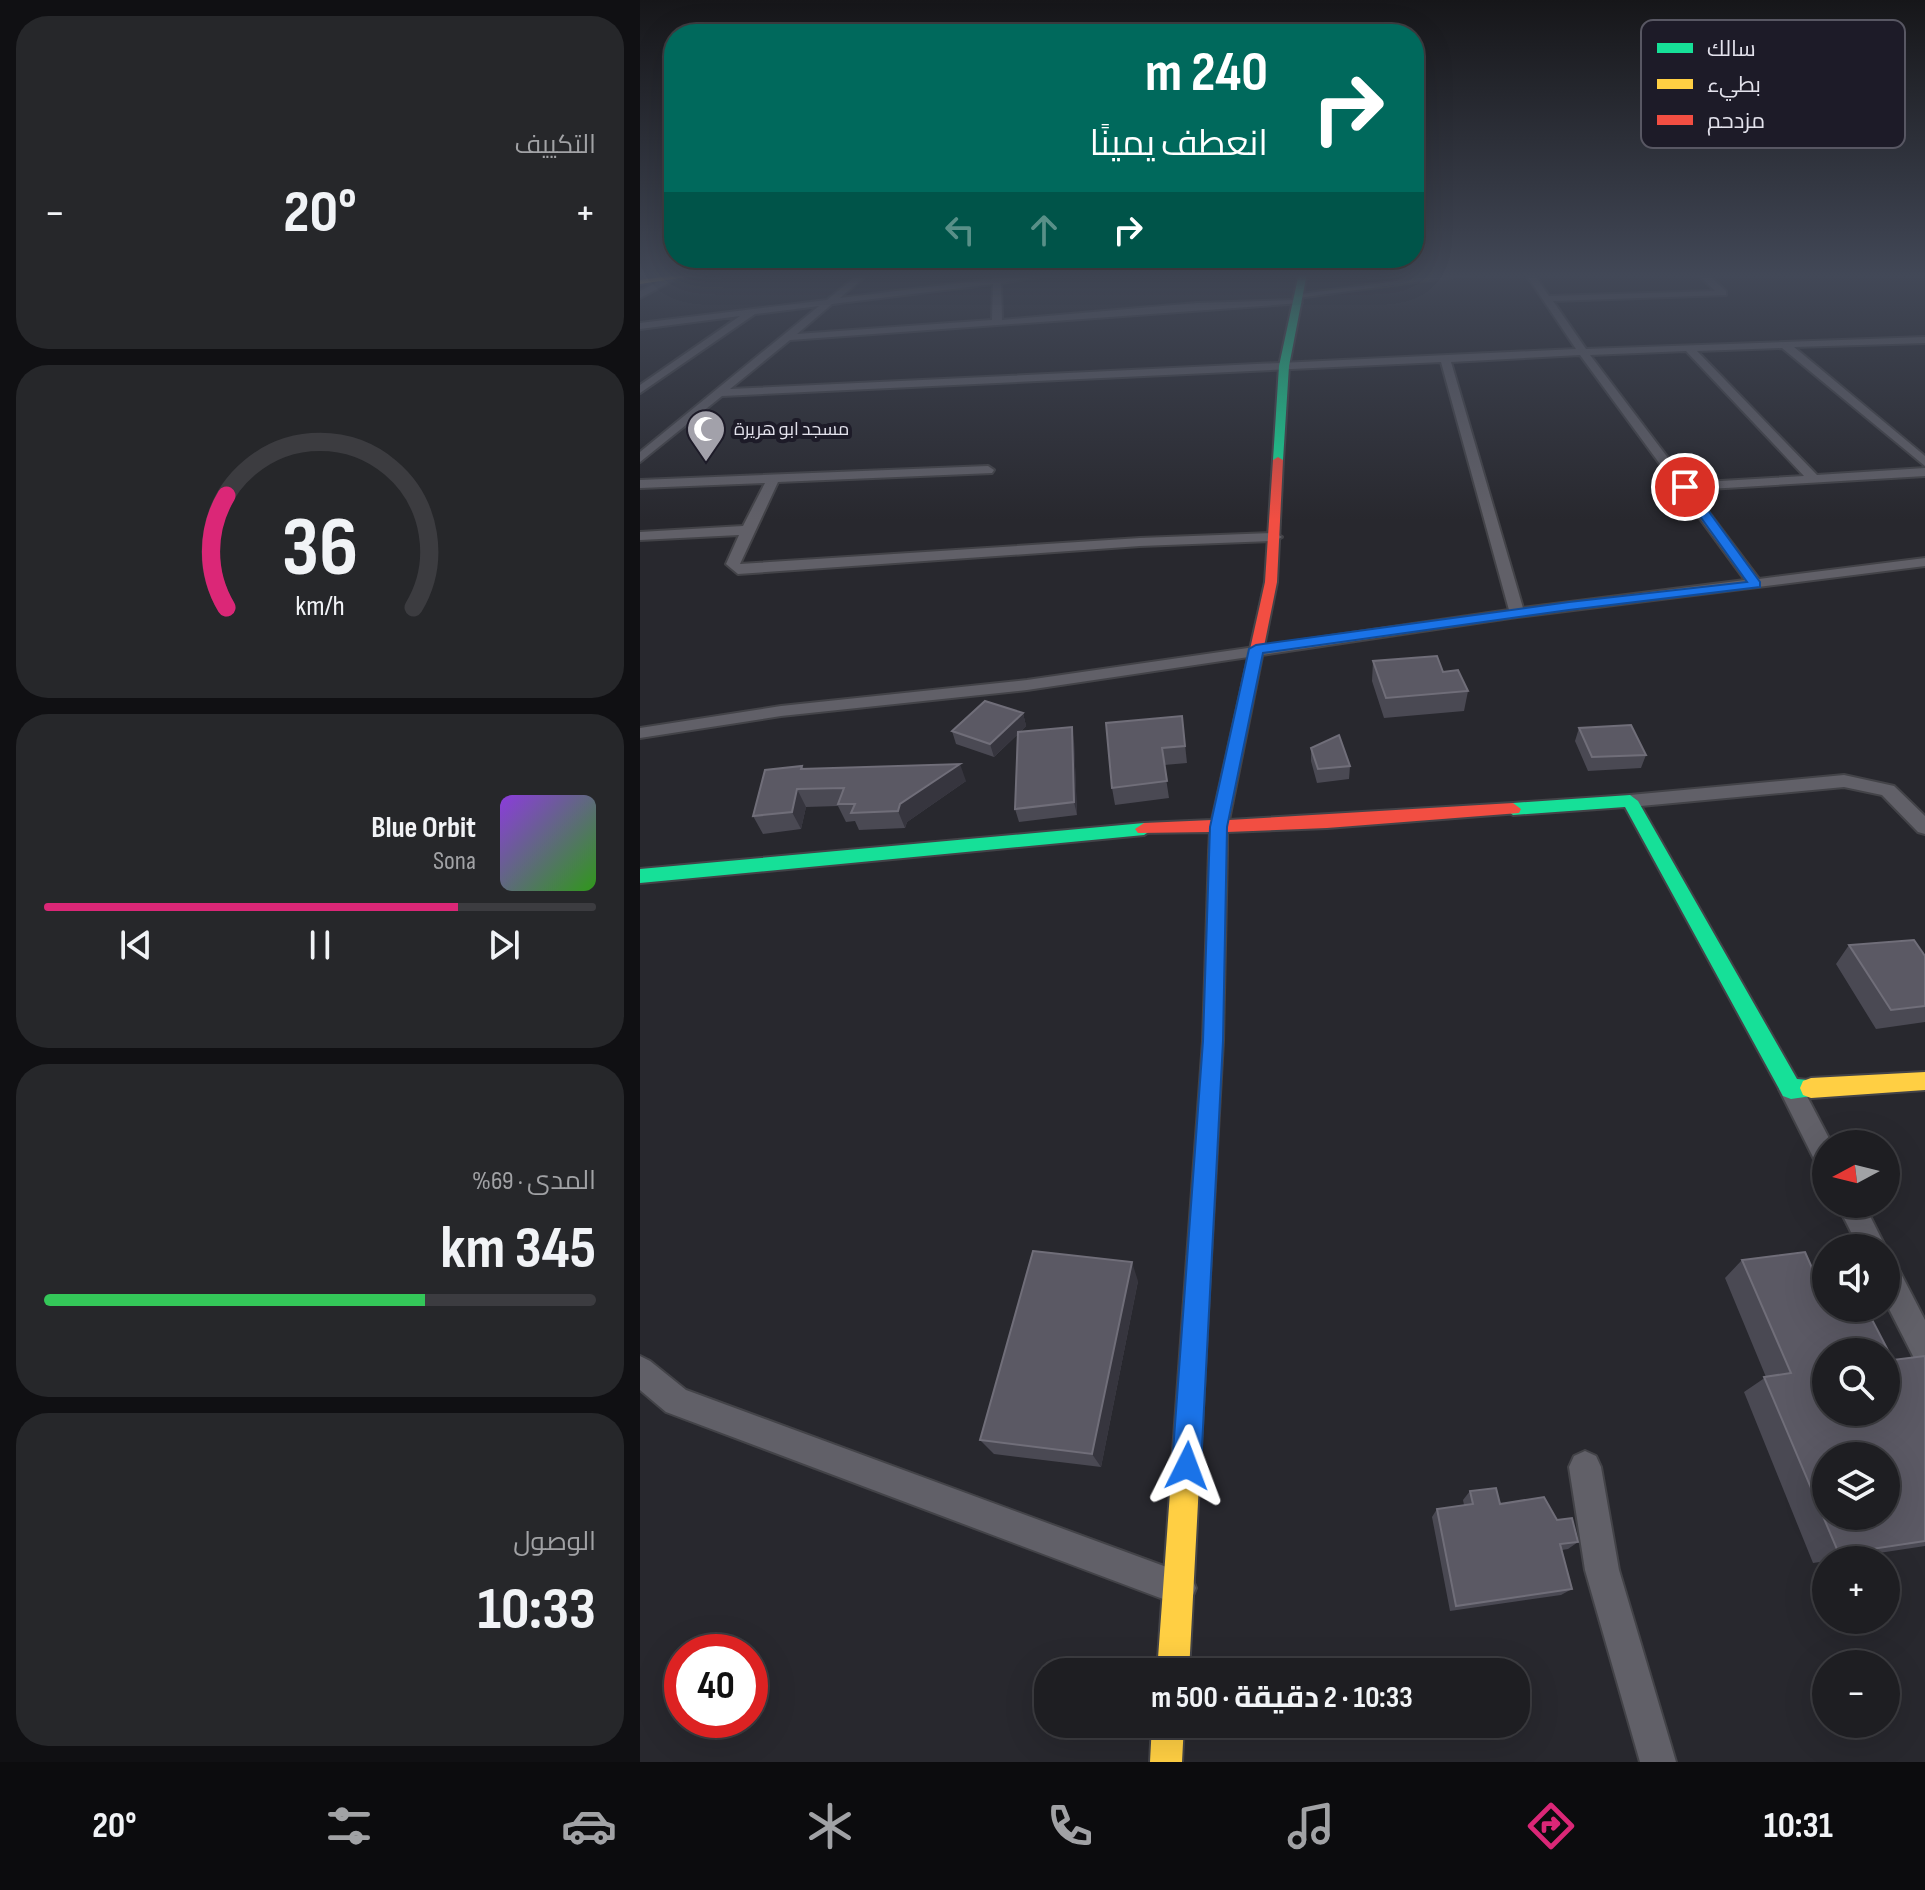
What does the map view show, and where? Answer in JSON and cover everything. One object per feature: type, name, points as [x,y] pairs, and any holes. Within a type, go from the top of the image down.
[{"type":"street","points":[[640,390],[690,355]]},
{"type":"street","points":[[640,458],[768,355]]},
{"type":"street","points":[[1174,1658],[1213,1041],[1219,827],[1271,582],[1286,355]]},
{"type":"street","points":[[721,393],[1527,355]]},
{"type":"street","points":[[1585,355],[1756,585]]},
{"type":"street","points":[[1696,355],[1813,478]]},
{"type":"street","points":[[1797,355],[1925,462]]},
{"type":"street","points":[[1445,360],[1517,613]]},
{"type":"street","points":[[640,484],[988,470]]},
{"type":"street","points":[[1685,487],[1925,472]]},
{"type":"street","points":[[773,479],[733,564],[738,570],[1140,542],[1275,537]]},
{"type":"street","points":[[640,536],[748,530]]},
{"type":"street","points":[[640,733],[781,711],[1027,685],[1517,613],[1924,564]]},
{"type":"street","points":[[640,876],[1084,834],[1630,801],[1844,781],[1888,790],[1925,827]]},
{"type":"street","points":[[1630,801],[1812,1130]]},
{"type":"street","points":[[1791,1089],[1925,1081]]},
{"type":"street","points":[[1900,1301],[1925,1350]]},
{"type":"street","points":[[640,1371],[677,1401],[1179,1588]]},
{"type":"street","points":[[1585,1467],[1602,1570],[1658,1762]]},
{"type":"street","points":[[1166,1762],[1167,1738]]},
{"type":"building","points":[[1437,656],[1443,672],[1458,670],[1468,691],[1386,698],[1373,661]]},
{"type":"building","points":[[985,701],[1023,713],[990,744],[952,731]]},
{"type":"building","points":[[1182,716],[1185,746],[1162,748],[1167,781],[1112,788],[1106,723]]},
{"type":"building","points":[[1631,725],[1646,755],[1592,757],[1579,728]]},
{"type":"building","points":[[1072,727],[1074,802],[1015,809],[1018,732]]},
{"type":"building","points":[[1339,735],[1350,766],[1318,769],[1311,748]]},
{"type":"building","points":[[960,764],[900,804],[898,811],[851,813],[855,804],[838,804],[844,788],[797,789],[792,812],[753,816],[765,770],[802,766],[801,769]]},
{"type":"building","points":[[1914,940],[1925,956],[1925,1006],[1891,1010],[1849,945]]},
{"type":"building","points":[[1033,1251],[1132,1262],[1092,1454],[980,1440]]},
{"type":"building","points":[[1805,1252],[1812,1268],[1812,1322],[1873,1322],[1882,1338],[1812,1338],[1812,1426],[1900,1426],[1900,1359],[1925,1356],[1925,1541],[1892,1546],[1836,1546],[1829,1530],[1900,1530],[1900,1442],[1812,1442],[1812,1490],[1764,1377],[1791,1373],[1742,1260]]},
{"type":"building","points":[[1496,1488],[1500,1504],[1544,1497],[1557,1520],[1572,1518],[1578,1542],[1560,1544],[1572,1589],[1456,1606],[1437,1509],[1473,1504],[1470,1491]]},
{"type":"traffic: fast","points":[[1278,460],[1286,355]]},
{"type":"traffic: fast","points":[[1513,809],[1630,801],[1791,1089],[1811,1088]]},
{"type":"traffic: fast","points":[[640,876],[1144,829]]},
{"type":"traffic: fast","points":[[1199,1258],[1213,1041],[1218,851]]},
{"type":"traffic: slow","points":[[1811,1088],[1925,1081]]},
{"type":"traffic: slow","points":[[1174,1658],[1199,1258]]},
{"type":"traffic: slow","points":[[1166,1762],[1167,1738]]},
{"type":"traffic: jam","points":[[1218,851],[1219,827],[1271,582],[1278,460]]},
{"type":"traffic: jam","points":[[1144,829],[1327,822],[1513,809]]},
{"type":"place","name":"مسجد ابو هريرة","points":[[706,463]]},
{"type":"route","points":[[1187,1466],[1213,1041],[1219,827],[1256,649],[1622,599],[1756,585],[1685,487]]}]
